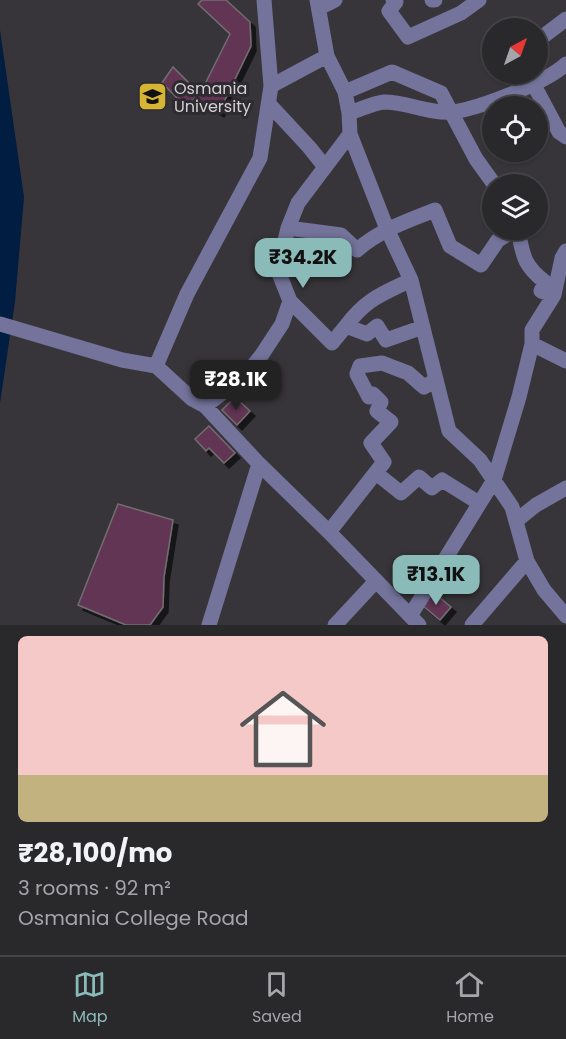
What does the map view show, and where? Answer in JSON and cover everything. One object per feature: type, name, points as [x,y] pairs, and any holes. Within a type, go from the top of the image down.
[{"type":"street","points":[[156,366],[187,294],[260,158],[270,105],[271,86],[264,0]]},
{"type":"street","points":[[335,0],[318,4],[327,56],[345,92],[350,134],[387,229],[411,280],[449,431],[480,460],[512,507],[527,561],[544,590],[566,616]]},
{"type":"street","points":[[393,0],[396,2],[389,11],[408,37],[461,13],[476,1]]},
{"type":"street","points":[[548,33],[566,19]]},
{"type":"street","points":[[271,86],[327,56]]},
{"type":"street","points":[[548,72],[566,64]]},
{"type":"street","points":[[345,92],[392,72],[441,93],[476,159],[487,174]]},
{"type":"street","points":[[349,113],[383,102],[452,112],[490,103],[522,84]]},
{"type":"street","points":[[533,84],[559,132],[565,134]]},
{"type":"street","points":[[270,105],[325,167]]},
{"type":"street","points":[[350,134],[298,203],[288,228],[278,271],[290,301],[332,342],[359,308],[382,293],[411,280]]},
{"type":"street","points":[[288,228],[341,235],[357,250],[372,236],[435,210],[450,246],[481,265],[498,240]]},
{"type":"street","points":[[519,240],[530,270],[545,282],[541,291],[554,295]]},
{"type":"street","points":[[0,324],[122,360],[156,366],[192,399],[205,406],[414,621],[494,480],[532,344],[532,330],[562,278],[562,258],[566,251]]},
{"type":"street","points":[[205,406],[245,376],[282,324],[290,301]]},
{"type":"street","points":[[346,326],[367,334],[377,326],[386,340],[423,327]]},
{"type":"street","points":[[532,344],[566,361]]},
{"type":"street","points":[[329,532],[384,462],[371,443],[391,422],[377,411],[381,402],[373,394],[369,397],[357,374],[360,366],[382,363],[408,373],[424,387],[436,380]]},
{"type":"street","points":[[209,625],[259,464]]},
{"type":"street","points":[[376,473],[401,493],[419,477],[432,488],[442,480],[479,503]]},
{"type":"street","points":[[516,521],[536,505],[566,488]]},
{"type":"street","points":[[472,625],[527,561]]},
{"type":"street","points":[[335,625],[376,581]]},
{"type":"water","points":[[0,30],[24,197],[15,302],[0,403]]},
{"type":"building","points":[[202,0],[226,0],[250,22],[251,46],[219,112],[195,98],[186,107],[162,83],[173,67],[200,94],[230,34],[198,4]]},
{"type":"building","points":[[235,397],[250,411],[237,425],[222,410]]},
{"type":"building","points":[[209,426],[235,453],[224,463],[209,448],[206,451],[195,439]]},
{"type":"building","points":[[118,504],[173,520],[164,577],[163,607],[150,625],[126,625],[78,605]]},
{"type":"building","points":[[433,592],[451,607],[440,620],[422,605]]},
{"type":"place","name":"Osmania University","points":[[153,97]]}]
